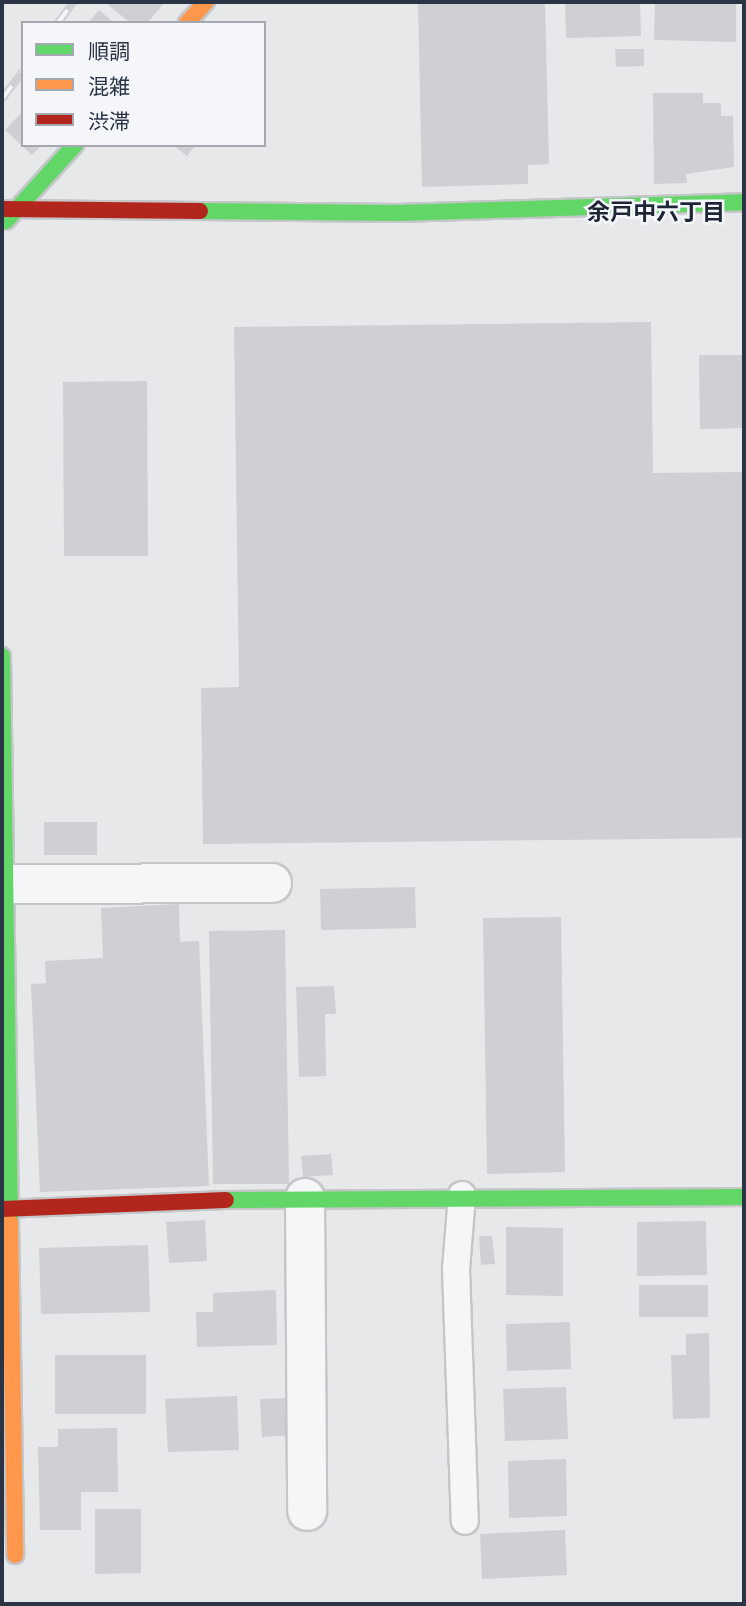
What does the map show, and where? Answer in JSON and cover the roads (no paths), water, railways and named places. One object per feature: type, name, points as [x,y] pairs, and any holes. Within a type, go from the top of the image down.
[{"type":"street","points":[[189,21],[206,2]]},
{"type":"street","points":[[2,226],[10,209],[73,147]]},
{"type":"street","points":[[10,209],[398,213],[744,202]]},
{"type":"street","points":[[2,656],[6,1209],[15,1555]]},
{"type":"street","points":[[4,884],[272,883]]},
{"type":"street","points":[[6,1209],[462,1195],[744,1197]]},
{"type":"street","points":[[305,1198],[307,1511]]},
{"type":"lane","points":[[462,1195],[456,1269],[465,1521]]},
{"type":"railway","points":[[59,21],[73,2]]},
{"type":"railway","points":[[2,99],[21,74]]},
{"type":"district","name":"余戸中六丁目","points":[[656,212]]}]
